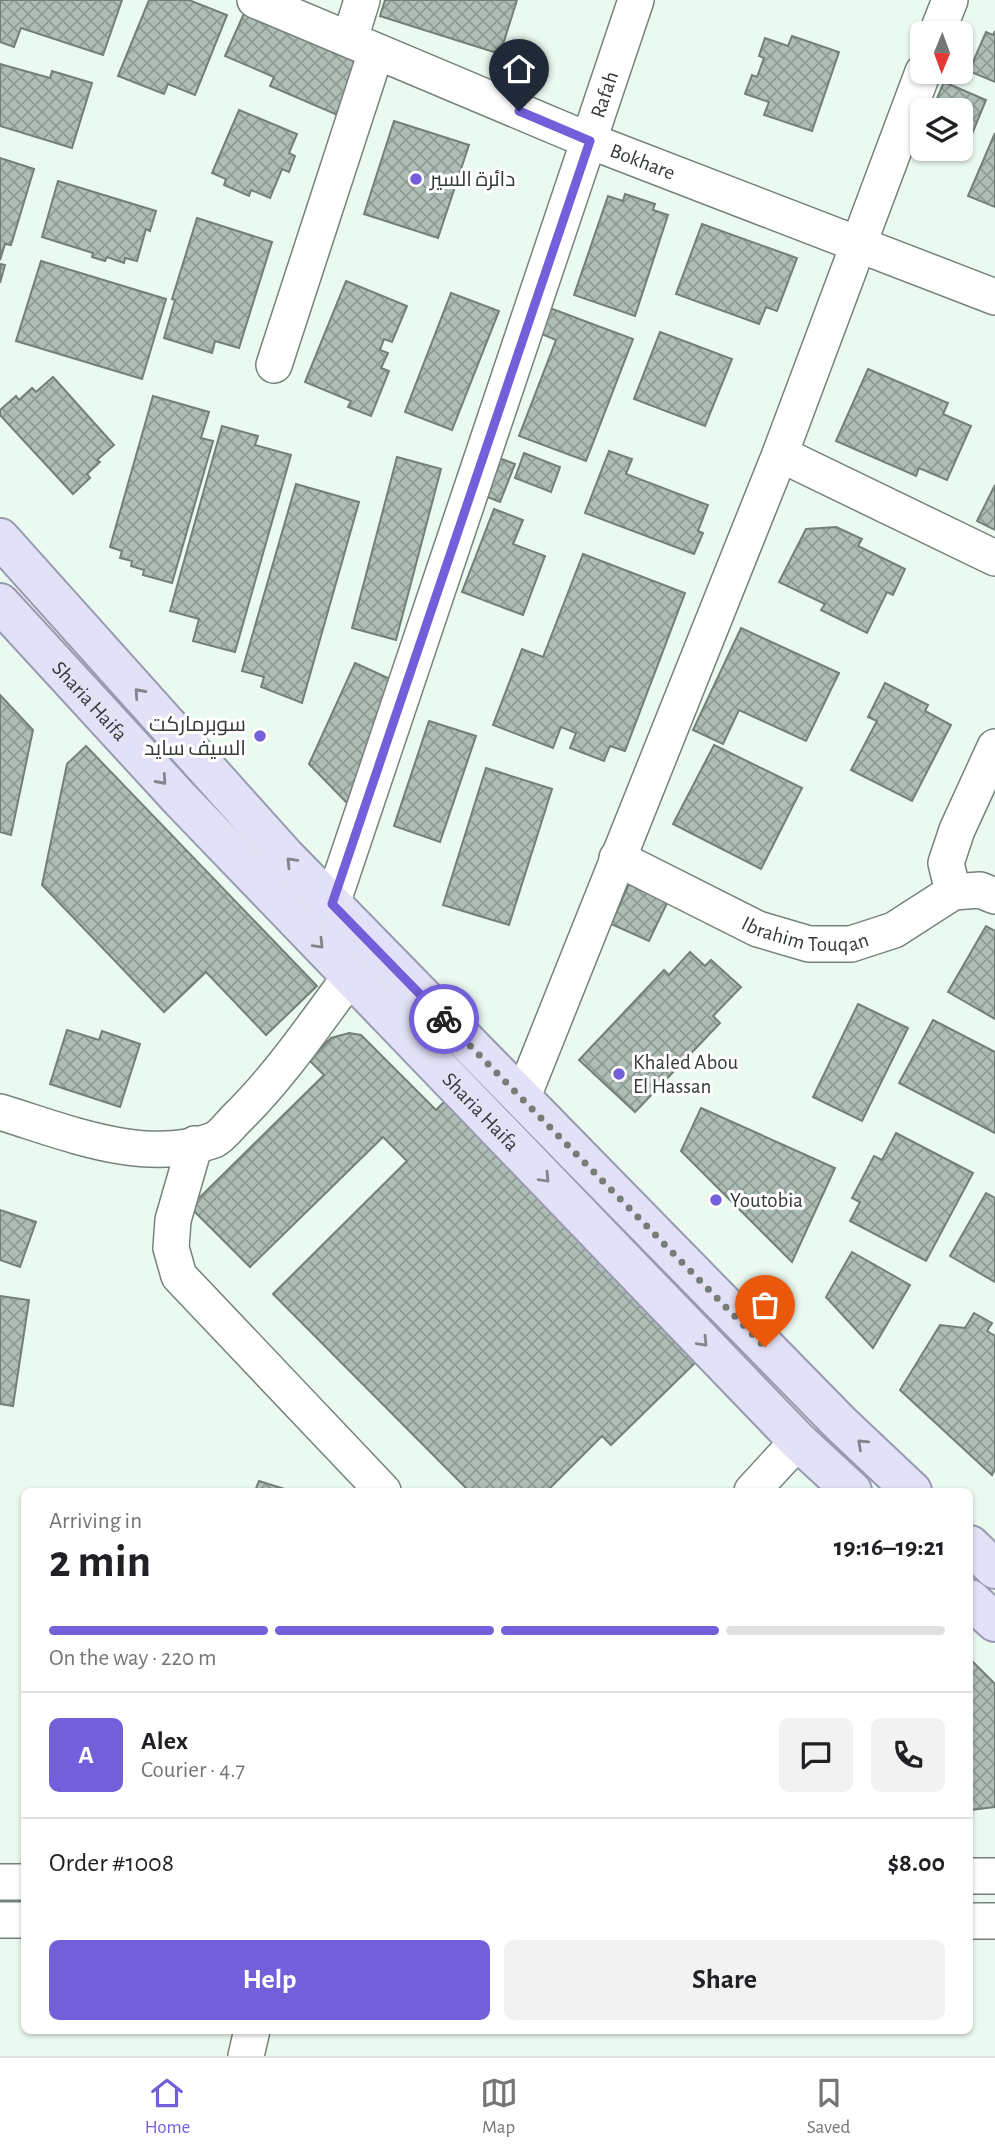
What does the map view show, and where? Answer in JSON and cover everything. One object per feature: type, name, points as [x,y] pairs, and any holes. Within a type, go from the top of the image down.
[{"type":"main road","points":[[0,538],[332,904],[840,1423],[909,1488]]},
{"type":"main road","name":"Sharia Haifa","points":[[0,603],[181,800],[798,1441],[849,1488]]},
{"type":"main road","points":[[973,1548],[995,1569]]},
{"type":"main road","points":[[973,1602],[995,1622]]},
{"type":"street","name":"Bokhare","points":[[255,0],[590,141],[995,297]]},
{"type":"street","points":[[274,365],[363,46],[362,0]]},
{"type":"street","name":"Rafah","points":[[332,904],[636,0]]},
{"type":"street","points":[[942,21],[950,0]]},
{"type":"street","points":[[522,1099],[780,454],[918,84]]},
{"type":"street","points":[[780,454],[995,558]]},
{"type":"street","points":[[995,747],[957,830],[946,863],[953,892],[980,890],[995,896]]},
{"type":"street","name":"Ibrahim Touqan","points":[[617,858],[758,929],[809,944],[852,944],[894,930],[953,892]]},
{"type":"street","points":[[0,1112],[96,1142],[141,1147],[194,1144],[216,1139],[265,1091],[350,976]]},
{"type":"street","points":[[194,1144],[173,1220],[171,1248],[179,1276],[380,1488]]},
{"type":"street","points":[[755,1488],[798,1441]]},
{"type":"street","points":[[973,1876],[995,1877]]},
{"type":"street","points":[[0,1882],[21,1882]]},
{"type":"street","points":[[0,1920],[21,1920]]},
{"type":"street","points":[[973,1921],[995,1921]]},
{"type":"street","points":[[246,2056],[251,2034]]},
{"type":"building","points":[[0,0],[122,0],[103,55],[21,28],[14,47],[0,42]]},
{"type":"building","points":[[149,0],[189,0],[227,15],[195,95],[168,84],[164,94],[118,76]]},
{"type":"building","points":[[385,0],[517,0],[500,54],[380,16]]},
{"type":"building","points":[[245,11],[365,62],[342,117],[270,86],[274,77],[225,56]]},
{"type":"building","points":[[995,31],[995,82],[973,73],[973,62],[986,32],[993,35]]},
{"type":"building","points":[[792,36],[839,52],[812,131],[764,115],[769,102],[745,94],[752,75],[757,77],[764,58],[759,56],[765,38],[788,46]]},
{"type":"building","points":[[0,64],[50,78],[52,71],[92,83],[72,148],[0,126]]},
{"type":"building","points":[[943,84],[949,84],[986,100],[973,132],[973,98],[937,98]]},
{"type":"building","points":[[239,110],[297,134],[289,153],[295,156],[289,172],[282,169],[270,198],[251,190],[249,196],[224,185],[226,179],[212,173]]},
{"type":"building","name":"دائرة السير","points":[[394,121],[469,145],[438,238],[364,214]]},
{"type":"building","points":[[995,133],[995,207],[968,196]]},
{"type":"building","points":[[0,158],[34,169],[11,245],[5,244],[0,260]]},
{"type":"building","points":[[58,181],[156,211],[150,231],[146,229],[137,261],[125,258],[124,263],[107,257],[105,261],[92,257],[93,253],[42,237]]},
{"type":"building","points":[[625,194],[655,204],[653,210],[668,215],[635,316],[574,295],[608,196],[623,201]]},
{"type":"building","points":[[197,218],[272,242],[239,348],[215,341],[212,353],[164,338],[175,300],[172,299]]},
{"type":"building","points":[[702,224],[797,258],[777,311],[766,307],[759,324],[676,294]]},
{"type":"building","points":[[41,261],[166,299],[142,379],[16,341]]},
{"type":"building","points":[[0,264],[5,265],[0,283]]},
{"type":"building","points":[[346,281],[407,306],[392,342],[384,339],[380,350],[388,353],[381,368],[389,371],[371,416],[348,407],[351,401],[305,382]]},
{"type":"building","points":[[451,293],[499,311],[452,430],[405,412]]},
{"type":"building","points":[[547,307],[633,339],[586,461],[519,436],[556,340],[537,332]]},
{"type":"building","points":[[660,332],[732,359],[705,426],[634,399]]},
{"type":"building","points":[[868,369],[948,403],[943,414],[971,426],[947,480],[919,468],[916,476],[836,441]]},
{"type":"building","points":[[53,377],[114,445],[97,460],[100,462],[87,474],[90,478],[73,494],[0,415],[0,410],[16,396],[19,400],[32,388],[36,392]]},
{"type":"building","points":[[153,396],[209,412],[201,438],[213,441],[172,583],[143,575],[144,570],[131,566],[132,561],[120,558],[122,551],[110,547]]},
{"type":"building","points":[[222,426],[258,436],[255,445],[291,455],[235,652],[193,641],[199,619],[170,611]]},
{"type":"building","points":[[609,451],[632,459],[626,474],[708,505],[698,531],[703,533],[694,554],[585,513]]},
{"type":"building","points":[[524,453],[560,467],[551,492],[515,478]]},
{"type":"building","points":[[491,455],[515,464],[500,502],[477,493]]},
{"type":"building","points":[[397,457],[441,469],[396,640],[352,628]]},
{"type":"building","points":[[296,484],[359,502],[302,703],[261,687],[264,677],[242,671]]},
{"type":"building","points":[[995,485],[995,530],[977,521]]},
{"type":"building","points":[[494,509],[523,520],[513,544],[545,556],[523,615],[462,592]]},
{"type":"building","points":[[836,527],[862,539],[858,546],[905,569],[893,595],[887,592],[867,633],[821,610],[825,604],[779,582],[806,529]]},
{"type":"building","points":[[583,554],[685,593],[625,751],[610,746],[604,761],[570,748],[576,733],[561,727],[553,748],[493,725],[522,649],[543,657]]},
{"type":"building","points":[[741,628],[839,673],[806,741],[739,710],[723,744],[693,730]]},
{"type":"building","points":[[355,663],[401,684],[347,803],[309,764]]},
{"type":"building","points":[[885,683],[928,705],[925,711],[951,725],[912,801],[851,770],[877,721],[868,717]]},
{"type":"building","points":[[0,695],[33,730],[11,835],[0,832]]},
{"type":"building","points":[[429,721],[476,736],[440,842],[394,826]]},
{"type":"building","points":[[714,745],[802,788],[761,869],[673,824]]},
{"type":"building","points":[[86,746],[317,986],[266,1035],[206,972],[164,1012],[42,885],[67,764]]},
{"type":"building","points":[[486,768],[552,789],[509,925],[443,905]]},
{"type":"building","points":[[629,884],[668,901],[649,941],[611,924]]},
{"type":"building","points":[[986,926],[995,931],[995,1019],[948,992]]},
{"type":"building","points":[[690,952],[705,966],[711,960],[741,987],[713,1016],[720,1023],[635,1112],[579,1060],[664,970],[669,975]]},
{"type":"building","points":[[858,1004],[908,1028],[862,1121],[813,1097]]},
{"type":"building","points":[[933,1020],[995,1052],[995,1133],[899,1083]]},
{"type":"building","points":[[67,1030],[99,1040],[102,1031],[140,1044],[120,1107],[50,1084]]},
{"type":"building","points":[[349,1033],[361,1035],[436,1110],[445,1101],[700,1358],[611,1445],[602,1436],[550,1488],[466,1488],[273,1294],[407,1161],[383,1137],[250,1267],[190,1207],[324,1075],[309,1060],[331,1038]]},
{"type":"building","points":[[701,1108],[835,1168],[792,1262],[681,1151]]},
{"type":"building","points":[[896,1133],[973,1173],[926,1261],[850,1221],[860,1202],[852,1198],[874,1156],[882,1160]]},
{"type":"building","points":[[986,1193],[995,1198],[995,1282],[950,1256]]},
{"type":"building","points":[[0,1210],[36,1222],[20,1267],[0,1260]]},
{"type":"building","points":[[852,1252],[910,1285],[873,1348],[826,1297]]},
{"type":"building","points":[[0,1296],[29,1300],[13,1406],[0,1404]]},
{"type":"building","points":[[974,1313],[992,1323],[987,1331],[995,1336],[995,1469],[992,1475],[900,1390],[940,1325],[965,1328]]},
{"type":"building","points":[[259,1481],[281,1488],[256,1488]]},
{"type":"building","points":[[973,1662],[995,1684],[995,1807],[973,1810]]},
{"type":"way so far","points":[[444,1019],[765,1347]]},
{"type":"place","name":"دائرة السير","points":[[416,179]]},
{"type":"place","name":"سوبرماركت السيف سايد","points":[[260,736]]},
{"type":"place","name":"Khaled Abou El Hassan","points":[[619,1074]]},
{"type":"place","name":"Youtobia","points":[[716,1200]]},
{"type":"route","points":[[444,1019],[332,904],[590,141],[519,111]]}]
